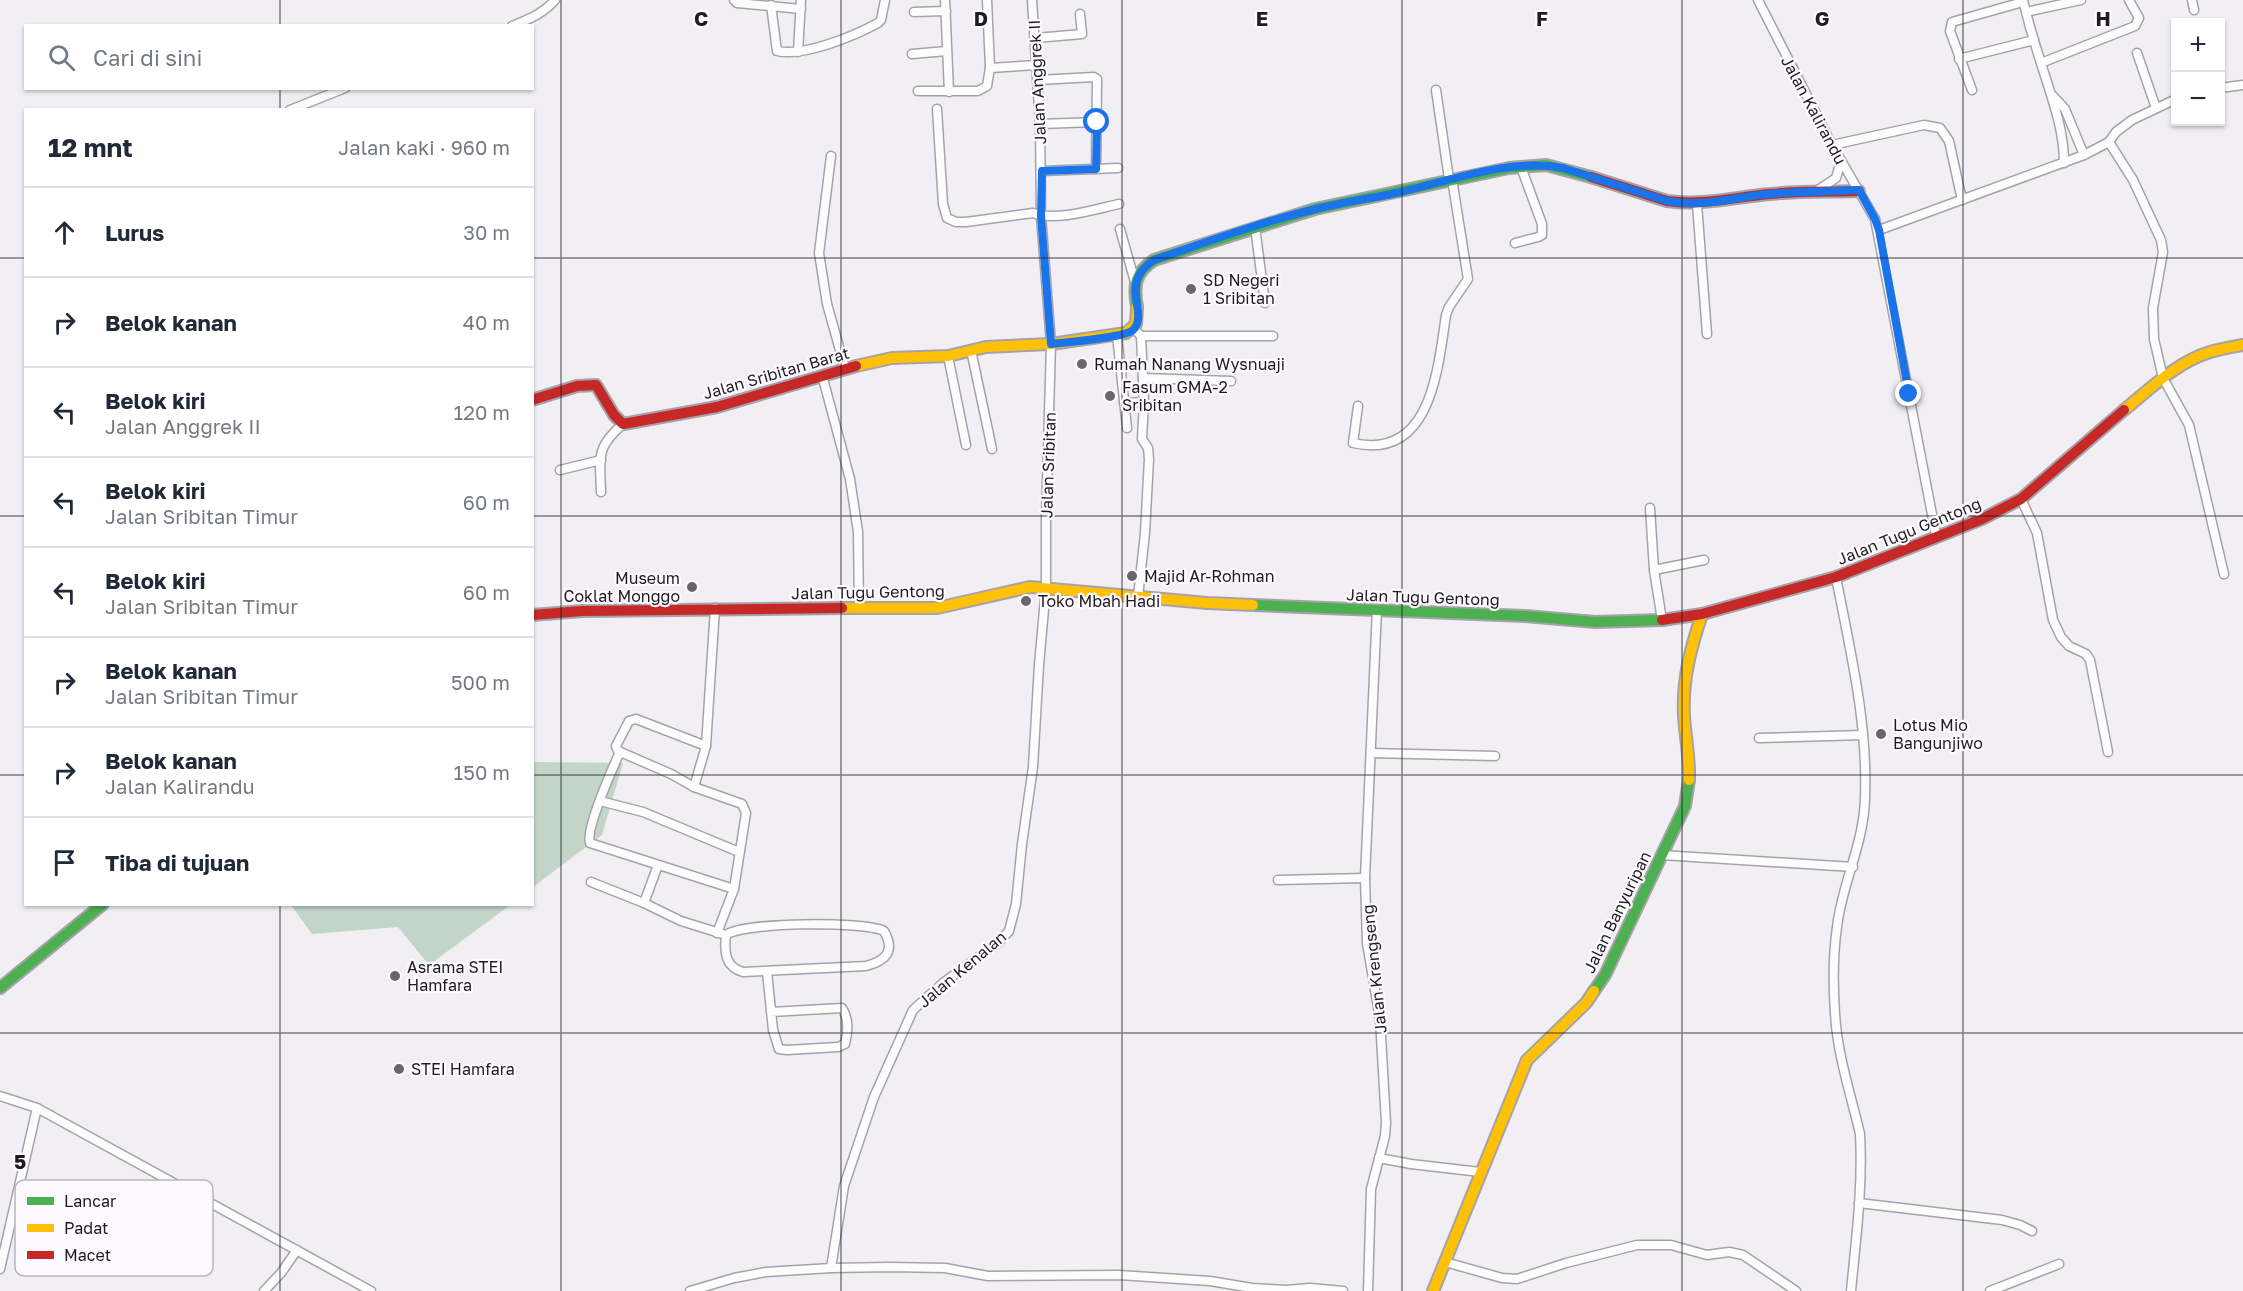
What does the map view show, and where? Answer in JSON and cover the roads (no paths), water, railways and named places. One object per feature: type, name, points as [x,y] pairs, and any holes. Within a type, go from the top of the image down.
[{"type":"street","points":[[517,24],[537,16],[549,8],[555,0]]},
{"type":"street","points":[[734,0],[737,3],[801,4],[798,51]]},
{"type":"street","points":[[766,3],[777,51],[798,51],[847,38],[878,23],[884,11],[885,0]]},
{"type":"street","points":[[945,0],[949,92]]},
{"type":"street","points":[[918,90],[949,92],[983,90],[987,86],[990,68],[987,0]]},
{"type":"street","name":"Jalan Anggrek II","points":[[1032,0],[1042,171],[1041,216],[1051,344]]},
{"type":"street","name":"Jalan Kalirandu","points":[[1758,0],[1832,145],[1859,190],[1879,230],[1936,535]]},
{"type":"street","points":[[2026,12],[2081,0]]},
{"type":"street","points":[[2041,63],[2135,26],[2139,18],[2129,0]]},
{"type":"street","points":[[2192,0],[2194,10]]},
{"type":"street","points":[[1972,90],[1950,32],[1952,22],[2023,1],[2053,96],[2064,146],[2064,163]]},
{"type":"street","points":[[914,12],[946,11]]},
{"type":"street","points":[[1036,38],[1082,34],[1080,14]]},
{"type":"street","points":[[1959,59],[2034,40]]},
{"type":"street","points":[[912,54],[948,51]]},
{"type":"street","points":[[2137,53],[2156,108]]},
{"type":"street","points":[[990,68],[1037,65]]},
{"type":"street","points":[[1038,80],[1094,77],[1097,79],[1096,169]]},
{"type":"street","points":[[2225,87],[2243,85]]},
{"type":"street","points":[[295,108],[340,90]]},
{"type":"street","points":[[1358,406],[1353,443],[1380,444],[1400,437],[1415,425],[1433,390],[1446,315],[1468,279],[1436,90]]},
{"type":"street","points":[[2053,96],[2065,109],[2084,155]]},
{"type":"street","points":[[1879,230],[2084,155],[2109,142],[2116,132],[2132,120],[2171,101]]},
{"type":"street","points":[[937,109],[947,218],[956,222],[966,222],[1033,213],[1041,216],[1061,215],[1119,204]]},
{"type":"street","points":[[1040,124],[1097,122]]},
{"type":"street","points":[[1832,145],[1924,125],[1940,129],[1949,141],[1962,200]]},
{"type":"street","points":[[2109,142],[2133,180],[2162,246],[2152,325],[2163,378],[2189,425],[2224,574]]},
{"type":"street","points":[[831,156],[819,253],[827,303],[845,368]]},
{"type":"street","points":[[1815,192],[1836,178],[1841,161]]},
{"type":"street","points":[[1135,282],[1145,266],[1154,260],[1315,209],[1401,192],[1451,179],[1521,167],[1546,165],[1584,174],[1667,201],[1697,204],[1762,195],[1859,190]]},
{"type":"street","points":[[1515,243],[1542,235],[1542,224],[1521,167]]},
{"type":"street","points":[[1042,171],[1118,168]]},
{"type":"street","points":[[1697,204],[1707,334]]},
{"type":"street","points":[[1255,227],[1265,303]]},
{"type":"street","points":[[1120,229],[1135,282],[1137,332],[1143,378],[1142,439],[1148,448],[1149,459],[1145,533],[1138,597]]},
{"type":"street","points":[[1137,332],[1273,336]]},
{"type":"street","name":"Jalan Sribitan Barat","points":[[623,424],[717,407],[845,368],[892,358],[948,356],[970,350],[1012,345],[1051,344],[1137,332]]},
{"type":"street","points":[[1116,335],[1126,428]]},
{"type":"street","name":"Jalan Sribitan","points":[[1046,587],[1051,344]]},
{"type":"street","name":"Jalan Tugu Gentong","points":[[534,615],[582,611],[715,608],[937,608],[964,605],[1014,589],[1046,587],[1207,603],[1525,616],[1595,622],[1662,620],[1702,614],[1836,577],[1936,535],[1982,519],[2021,499],[2071,454],[2163,378],[2186,363],[2210,352],[2243,345]]},
{"type":"street","points":[[970,350],[992,449]]},
{"type":"street","points":[[948,356],[966,444]]},
{"type":"street","points":[[822,375],[850,479],[858,532],[859,607]]},
{"type":"street","points":[[1143,378],[1231,381]]},
{"type":"street","points":[[534,399],[577,386],[596,385],[600,389],[612,414],[623,424],[609,436],[602,447],[601,492]]},
{"type":"street","points":[[1124,403],[1144,402]]},
{"type":"street","points":[[560,470],[601,460]]},
{"type":"street","points":[[2021,499],[2037,533],[2053,620],[2061,637],[2069,646],[2086,654],[2090,660],[2108,752]]},
{"type":"street","points":[[1650,508],[1654,570],[1662,620]]},
{"type":"street","points":[[1654,570],[1704,560]]},
{"type":"street","points":[[1836,577],[1861,710],[1865,799],[1861,837],[1837,924],[1834,956],[1835,1015],[1860,1134],[1859,1203],[1851,1291]]},
{"type":"street","name":"Jalan Kenalan","points":[[831,1268],[844,1186],[874,1097],[913,1010],[936,988],[999,942],[1009,931],[1030,792],[1046,587]]},
{"type":"street","points":[[694,787],[706,746],[715,608]]},
{"type":"street","name":"Jalan Krengseng","points":[[1368,1291],[1371,1189],[1386,1123],[1380,1019],[1367,943],[1365,878],[1377,609]]},
{"type":"street","name":"Jalan Banyuripan","points":[[1432,1291],[1527,1060],[1586,1003],[1605,975],[1685,806],[1690,789],[1690,776],[1684,713],[1685,677],[1689,651],[1702,614]]},
{"type":"street","points":[[591,882],[644,903],[681,921],[722,934],[751,927],[819,923],[871,926],[882,930],[886,936],[886,956],[876,964],[866,966],[767,972],[743,972],[728,964],[722,934],[734,889],[746,813],[744,806],[694,787],[671,774],[616,750],[631,720],[636,719],[706,746]]},
{"type":"street","points":[[1759,738],[1863,735]]},
{"type":"street","points":[[620,752],[600,801],[589,836],[590,843],[734,889]]},
{"type":"street","points":[[1371,753],[1495,756]]},
{"type":"street","points":[[600,801],[642,812],[739,852]]},
{"type":"street","points":[[1662,855],[1853,867]]},
{"type":"street","points":[[644,903],[658,865]]},
{"type":"street","points":[[1278,880],[1365,878]]},
{"type":"street","points":[[0,988],[101,906]]},
{"type":"street","points":[[767,972],[771,1012],[774,1039],[779,1049],[838,1047],[845,1044],[847,1023],[846,1013],[842,1008],[771,1012]]},
{"type":"street","points":[[0,1096],[37,1108],[169,1180]]},
{"type":"street","points":[[20,1180],[37,1108]]},
{"type":"street","points":[[1379,1158],[1480,1172]]},
{"type":"street","points":[[1859,1203],[2002,1220],[2032,1231]]},
{"type":"street","points":[[0,1269],[15,1204]]},
{"type":"street","points":[[213,1204],[371,1291]]},
{"type":"street","points":[[1444,1262],[1502,1278],[1517,1279],[1566,1263],[1637,1245],[1671,1245],[1707,1255],[1728,1252],[1743,1255],[1796,1291]]},
{"type":"street","points":[[264,1291],[281,1273],[297,1250]]},
{"type":"street","points":[[1990,1291],[2059,1264]]},
{"type":"street","points":[[690,1291],[717,1282],[766,1272],[831,1268],[945,1268],[988,1276],[1119,1275],[1210,1281],[1252,1288],[1286,1290],[1310,1288],[1343,1291]]},
{"type":"place","name":"SD Negeri 1 Sribitan","points":[[1191,289]]},
{"type":"place","name":"Rumah Nanang Wysnuaji","points":[[1082,364]]},
{"type":"place","name":"Fasum GMA-2 Sribitan","points":[[1110,396]]},
{"type":"place","name":"Majid Ar-Rohman","points":[[1132,576]]},
{"type":"place","name":"Museum Coklat Monggo","points":[[692,587]]},
{"type":"place","name":"Toko Mbah Hadi","points":[[1026,601]]},
{"type":"place","name":"Lotus Mio Bangunjiwo","points":[[1881,734]]},
{"type":"place","name":"Asrama STEI Hamfara","points":[[395,976]]},
{"type":"place","name":"STEI Hamfara","points":[[399,1069]]}]
